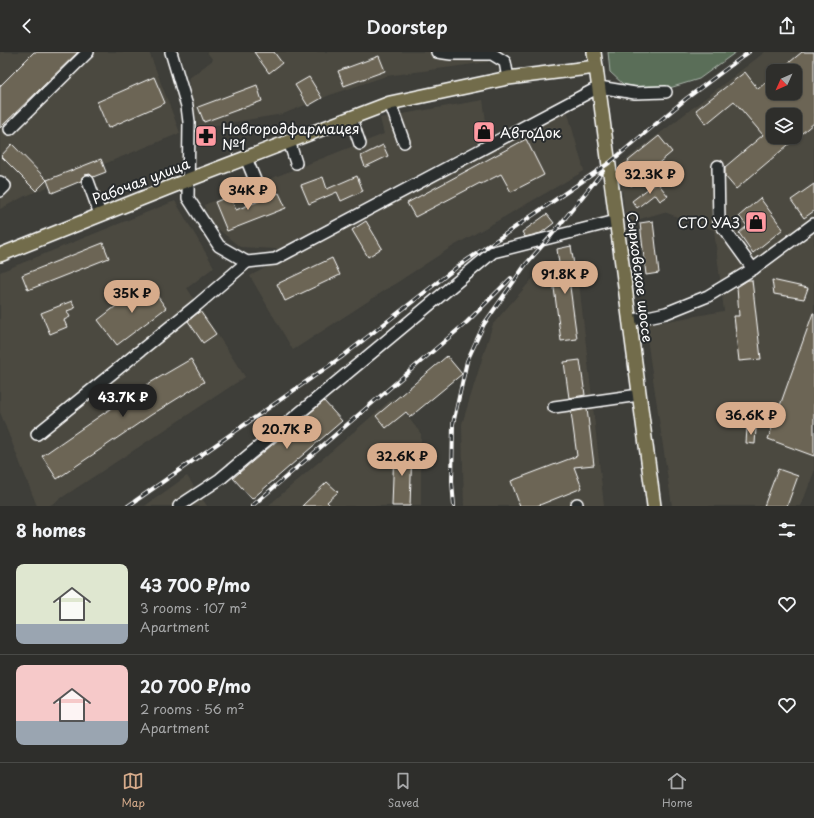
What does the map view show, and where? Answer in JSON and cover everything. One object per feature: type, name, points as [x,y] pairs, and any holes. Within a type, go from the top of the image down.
[{"type":"main road","name":"Сырковское шоссе","points":[[594,52],[654,506]]},
{"type":"main road","name":"Рабочая улица","points":[[0,255],[100,214],[390,103],[508,78],[596,67]]},
{"type":"lane","points":[[10,129],[88,52]]},
{"type":"lane","points":[[171,52],[187,106],[189,122],[188,198],[219,246],[247,262]]},
{"type":"lane","points":[[438,52],[451,54],[492,54],[505,62],[508,78]]},
{"type":"lane","points":[[37,434],[247,262],[275,259],[599,88],[634,92],[666,92]]},
{"type":"lane","points":[[390,103],[404,142]]},
{"type":"lane","points":[[351,118],[360,144]]},
{"type":"lane","points":[[289,141],[296,163]]},
{"type":"lane","points":[[246,158],[259,190]]},
{"type":"lane","points":[[718,166],[719,222],[753,269]]},
{"type":"lane","points":[[88,181],[100,214]]},
{"type":"lane","points":[[0,182],[5,186],[0,191]]},
{"type":"lane","points":[[179,506],[220,479],[494,252],[616,221]]},
{"type":"lane","points":[[629,321],[666,312],[708,296],[753,269],[814,224]]},
{"type":"lane","points":[[554,407],[639,395]]},
{"type":"shaded area","points":[[0,52],[149,52],[180,133],[23,197],[0,209]]},
{"type":"shaded area","points":[[207,52],[492,52],[488,62],[386,76],[330,95],[283,114],[198,128],[188,79],[213,60]]},
{"type":"shaded area","points":[[765,52],[814,52],[814,472],[801,506],[672,506],[645,325],[724,311],[714,230],[664,212],[626,223],[619,165]]},
{"type":"shaded area","points":[[483,100],[488,137],[278,249],[240,247],[211,223],[204,205],[384,134],[380,118]]},
{"type":"shaded area","points":[[567,110],[584,171],[450,248],[293,350],[250,276]]},
{"type":"shaded area","points":[[175,201],[214,267],[187,288],[245,377],[49,506],[37,506],[0,412],[0,272]]},
{"type":"shaded area","points":[[578,274],[604,506],[464,506],[462,424],[493,324],[535,276]]},
{"type":"shaded area","points":[[393,398],[421,434],[421,506],[268,506]]},
{"type":"shaded area","points":[[187,476],[207,506],[145,506]]},
{"type":"green space","points":[[608,52],[736,52],[699,79],[663,90],[624,85],[610,72]]},
{"type":"building","points":[[34,52],[78,52],[0,128],[0,86]]},
{"type":"building","points":[[254,52],[274,52],[282,63],[269,73]]},
{"type":"building","points":[[802,52],[814,52],[814,123],[802,133],[802,108],[766,108],[766,144],[789,144],[736,189],[725,176],[725,167],[763,135],[734,101],[706,124],[696,110],[745,72],[758,89],[766,82],[766,100],[802,100],[802,64],[787,64]]},
{"type":"building","points":[[379,56],[385,71],[344,86],[338,71]]},
{"type":"building","points":[[154,77],[165,103],[108,128],[97,102]]},
{"type":"building","points":[[309,77],[322,98],[308,106],[295,85]]},
{"type":"building","points":[[257,85],[262,101],[204,122],[198,107]]},
{"type":"building","points":[[659,136],[672,152],[631,186],[628,161]]},
{"type":"building","points":[[526,139],[544,175],[511,192],[501,174],[481,184],[480,183],[415,217],[407,203]]},
{"type":"building","points":[[12,144],[47,180],[36,191],[1,156]]},
{"type":"building","points":[[383,145],[388,156],[365,167],[361,156]]},
{"type":"building","points":[[101,159],[106,172],[93,177],[90,174],[85,175],[82,177],[81,181],[52,193],[47,180]]},
{"type":"building","points":[[357,176],[363,191],[341,201],[337,192],[309,204],[301,185],[323,177],[327,189]]},
{"type":"building","points":[[657,182],[668,196],[660,201],[655,194],[637,208],[632,201]]},
{"type":"building","points":[[814,184],[814,211],[804,218],[791,200]]},
{"type":"building","points":[[279,193],[286,208],[227,231],[215,202],[230,196],[236,210]]},
{"type":"building","points":[[760,198],[783,229],[753,253],[739,233],[747,226],[739,216]]},
{"type":"building","points":[[547,214],[554,223],[541,233],[525,237],[522,232]]},
{"type":"building","points":[[366,221],[382,248],[368,257],[352,230]]},
{"type":"building","points":[[653,221],[659,273],[646,275],[640,223]]},
{"type":"building","points":[[103,243],[109,258],[28,290],[22,275]]},
{"type":"building","points":[[571,246],[575,271],[568,272],[577,339],[561,341],[553,280],[561,278],[557,249]]},
{"type":"building","points":[[332,258],[340,275],[285,301],[277,284]]},
{"type":"building","points":[[748,280],[752,280],[761,359],[739,361],[734,316],[739,316],[737,287]]},
{"type":"building","points":[[772,280],[808,288],[804,299],[774,294]]},
{"type":"building","points":[[147,282],[166,308],[117,345],[98,320]]},
{"type":"building","points":[[72,301],[75,308],[67,311],[70,317],[64,320],[67,327],[50,334],[41,313]]},
{"type":"building","points":[[200,311],[216,334],[203,343],[188,321]]},
{"type":"building","points":[[814,313],[814,456],[768,439]]},
{"type":"building","points":[[447,356],[462,374],[410,417],[406,412],[386,428],[376,416]]},
{"type":"building","points":[[191,359],[204,382],[151,415],[57,479],[42,456],[136,391]]},
{"type":"building","points":[[580,360],[585,395],[569,398],[564,362]]},
{"type":"building","points":[[324,401],[342,421],[252,499],[233,478]]},
{"type":"building","points":[[587,409],[594,465],[574,467],[582,488],[537,506],[520,506],[511,481],[577,456],[571,412]]},
{"type":"building","points":[[747,428],[756,428],[755,444],[746,443]]},
{"type":"building","points":[[394,448],[412,449],[410,506],[392,506]]},
{"type":"building","points":[[778,469],[798,476],[787,506],[764,506]]},
{"type":"building","points":[[327,482],[338,492],[327,502],[331,506],[302,506]]},
{"type":"railway","points":[[128,506],[343,356],[457,267],[609,163],[687,98],[749,52]]},
{"type":"railway","points":[[454,506],[452,482],[453,424],[467,361],[484,324],[526,264],[550,237],[603,171]]},
{"type":"railway","points":[[252,506],[467,322],[511,278]]},
{"type":"place","name":"АвтоДок","points":[[484,132]]},
{"type":"place","name":"Новгородфармацея №1","points":[[206,136]]},
{"type":"place","name":"СТО УАЗ","points":[[756,222]]}]
